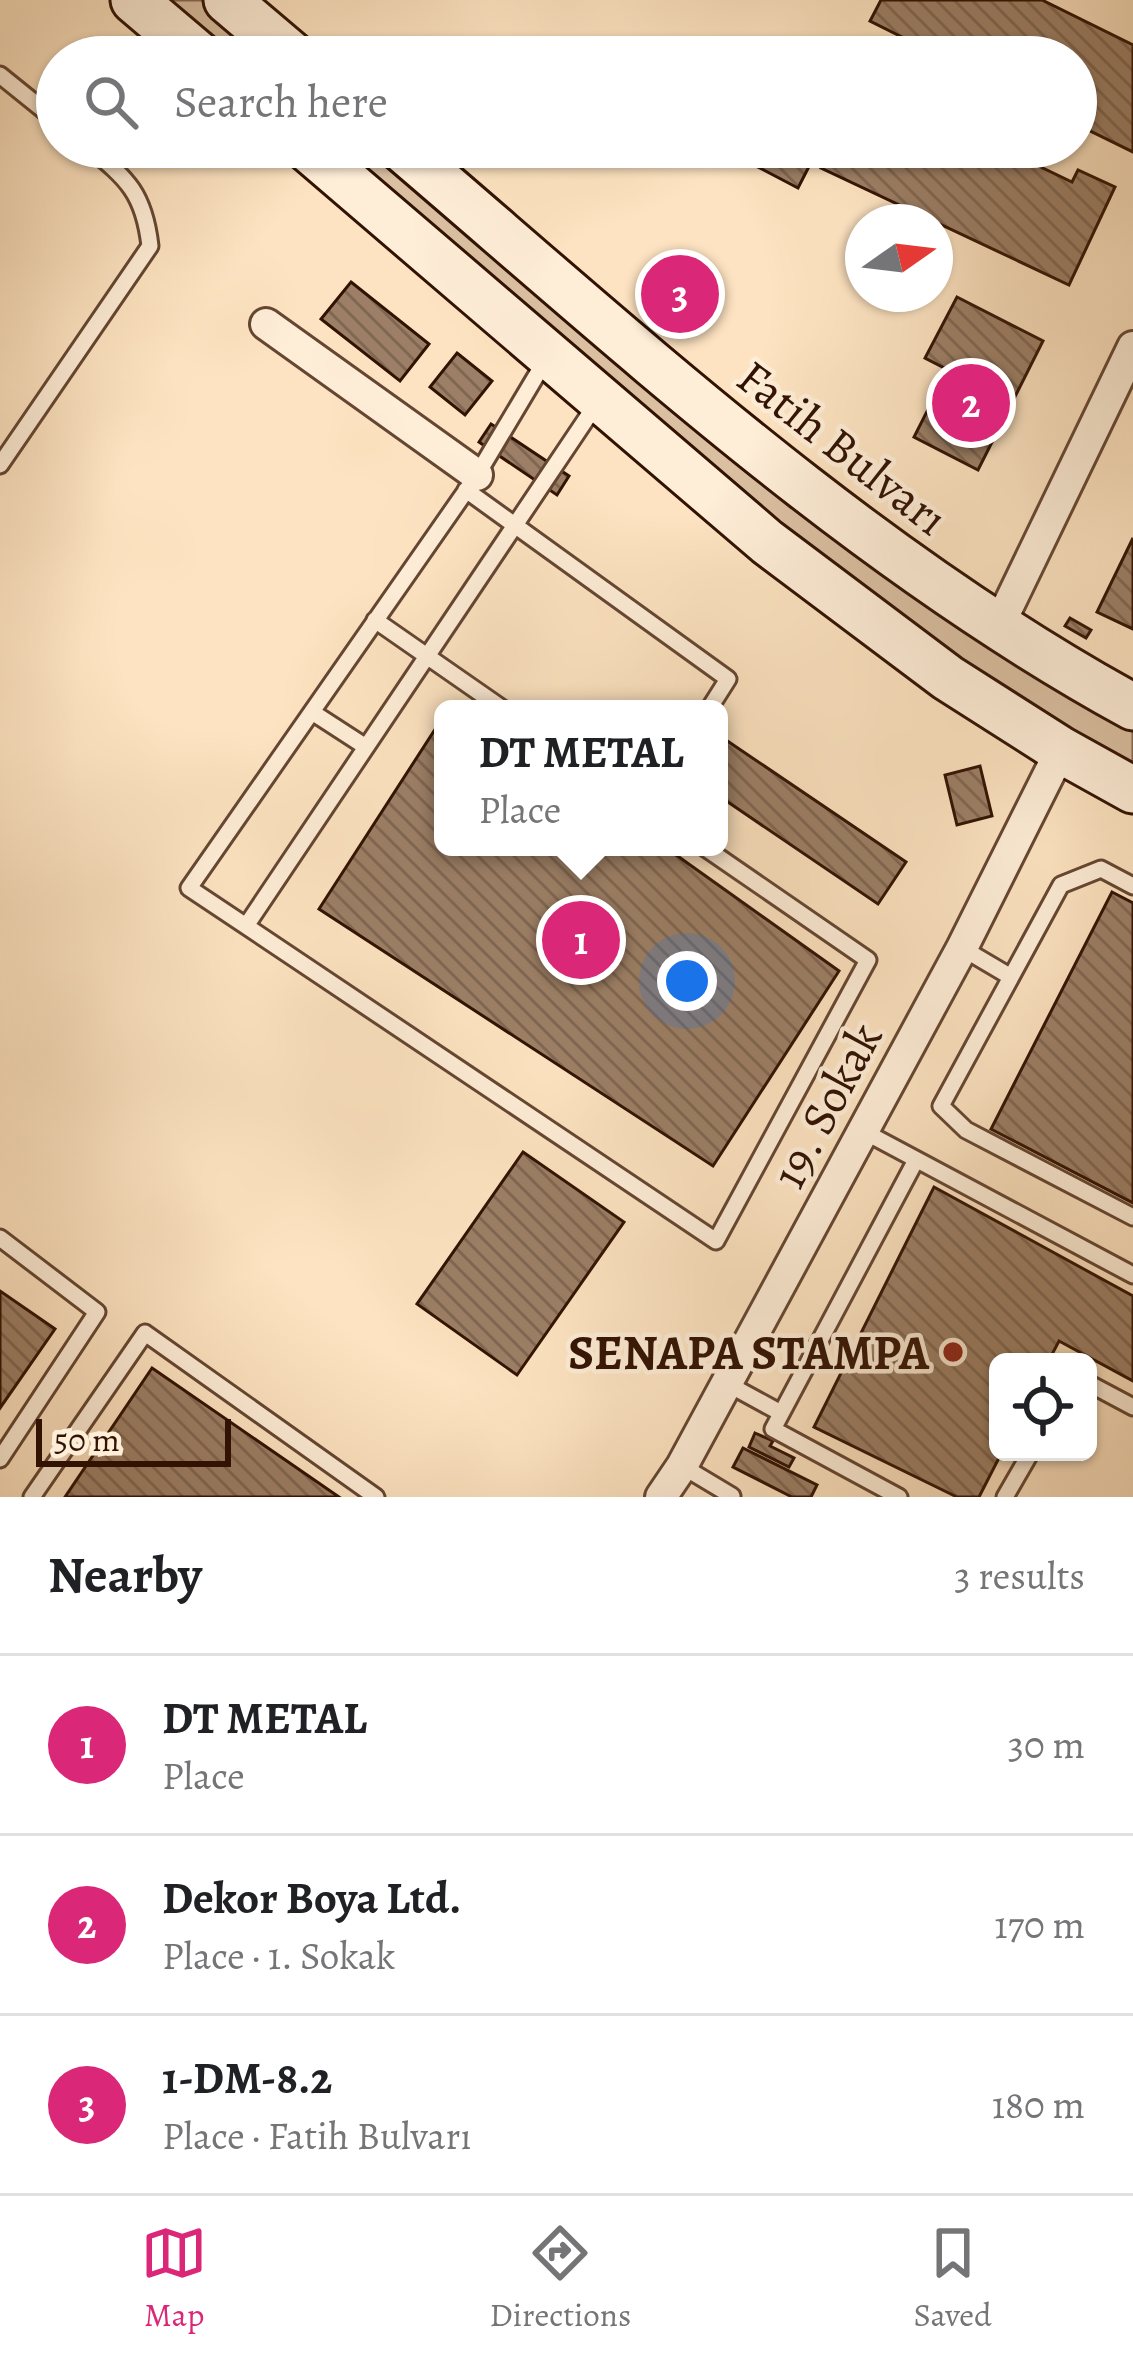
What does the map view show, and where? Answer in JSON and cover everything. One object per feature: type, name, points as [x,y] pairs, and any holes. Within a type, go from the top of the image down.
[{"type":"main road","points":[[134,0],[176,36]]},
{"type":"main road","points":[[227,0],[269,36]]},
{"type":"main road","points":[[331,168],[767,542],[897,642],[1061,750],[1133,790]]},
{"type":"main road","name":"Fatih Bulvarı","points":[[424,168],[773,467],[997,628],[1133,707]]},
{"type":"street","points":[[266,324],[471,483]]},
{"type":"street","points":[[997,628],[1133,347]]},
{"type":"street","name":"19. Sokak","points":[[661,1497],[962,948],[1061,750]]},
{"type":"lane","points":[[0,75],[36,105]]},
{"type":"lane","points":[[0,465],[149,247],[146,215],[128,180],[113,168]]},
{"type":"lane","points":[[550,353],[471,483],[189,889],[716,1240],[868,960],[717,856]]},
{"type":"lane","points":[[247,926],[600,398]]},
{"type":"lane","points":[[471,483],[514,526],[728,679],[715,700]]},
{"type":"lane","points":[[375,620],[490,700]]},
{"type":"lane","points":[[312,712],[366,747]]},
{"type":"lane","points":[[1133,886],[1101,869],[1061,885],[941,1106],[965,1130],[1133,1217]]},
{"type":"lane","points":[[962,948],[1011,977]]},
{"type":"lane","points":[[863,1131],[1133,1276]]},
{"type":"lane","points":[[899,1497],[772,1429],[916,1160]]},
{"type":"lane","points":[[0,1238],[98,1312],[0,1460]]},
{"type":"lane","points":[[32,1497],[145,1333],[376,1497]]},
{"type":"lane","points":[[726,1383],[781,1413]]},
{"type":"lane","points":[[1097,1388],[1133,1407]]},
{"type":"lane","points":[[1005,1497],[1026,1461]]},
{"type":"lane","points":[[682,1466],[732,1496]]},
{"type":"shaded area","points":[[157,0],[204,0],[247,36],[199,36]]},
{"type":"shaded area","points":[[354,168],[406,168],[1133,724],[1133,764],[979,680],[900,629]]},
{"type":"building","points":[[881,0],[1042,0],[1133,45],[1133,152],[1097,134],[1097,36],[900,36],[870,21]]},
{"type":"building","points":[[760,168],[808,168],[798,188]]},
{"type":"building","points":[[821,168],[1043,168],[1072,182],[1078,170],[1115,187],[1069,285],[953,230],[953,204],[897,204]]},
{"type":"building","points":[[676,260],[708,276],[683,327],[651,312]]},
{"type":"building","points":[[351,282],[429,344],[400,381],[321,319]]},
{"type":"building","points":[[957,297],[1043,341],[978,470],[914,437],[948,370],[925,358]]},
{"type":"building","points":[[457,353],[492,381],[465,415],[430,387]]},
{"type":"building","points":[[491,424],[569,476],[557,495],[479,442]]},
{"type":"building","points":[[1133,538],[1133,629],[1097,612]]},
{"type":"building","points":[[1070,618],[1091,630],[1086,638],[1065,626]]},
{"type":"building","points":[[434,731],[434,856],[678,856],[839,971],[713,1166],[319,909]]},
{"type":"building","points":[[728,741],[906,862],[878,904],[728,802]]},
{"type":"building","points":[[980,766],[992,816],[957,825],[945,775]]},
{"type":"building","points":[[1112,892],[1133,903],[1133,1203],[991,1129]]},
{"type":"building","points":[[523,1152],[624,1222],[517,1375],[417,1304]]},
{"type":"building","name":"SENAPA STAMPA","points":[[934,1187],[1133,1296],[1133,1381],[1097,1362],[1097,1353],[1081,1353],[1059,1341],[1053,1353],[989,1353],[989,1461],[997,1461],[979,1497],[957,1497],[814,1427]]},
{"type":"building","points":[[0,1291],[55,1329],[0,1408]]},
{"type":"building","points":[[152,1368],[339,1497],[65,1497]]},
{"type":"building","points":[[755,1433],[794,1458],[789,1467],[749,1447]]},
{"type":"building","points":[[743,1448],[817,1485],[811,1497],[792,1497],[733,1467]]},
{"type":"place","name":"1-DM-8.2","points":[[680,294]]},
{"type":"place","name":"Dekor Boya Ltd.","points":[[971,403]]},
{"type":"place","name":"DT METAL","points":[[581,940]]},
{"type":"place","name":"SENAPA STAMPA","points":[[953,1352]]}]
